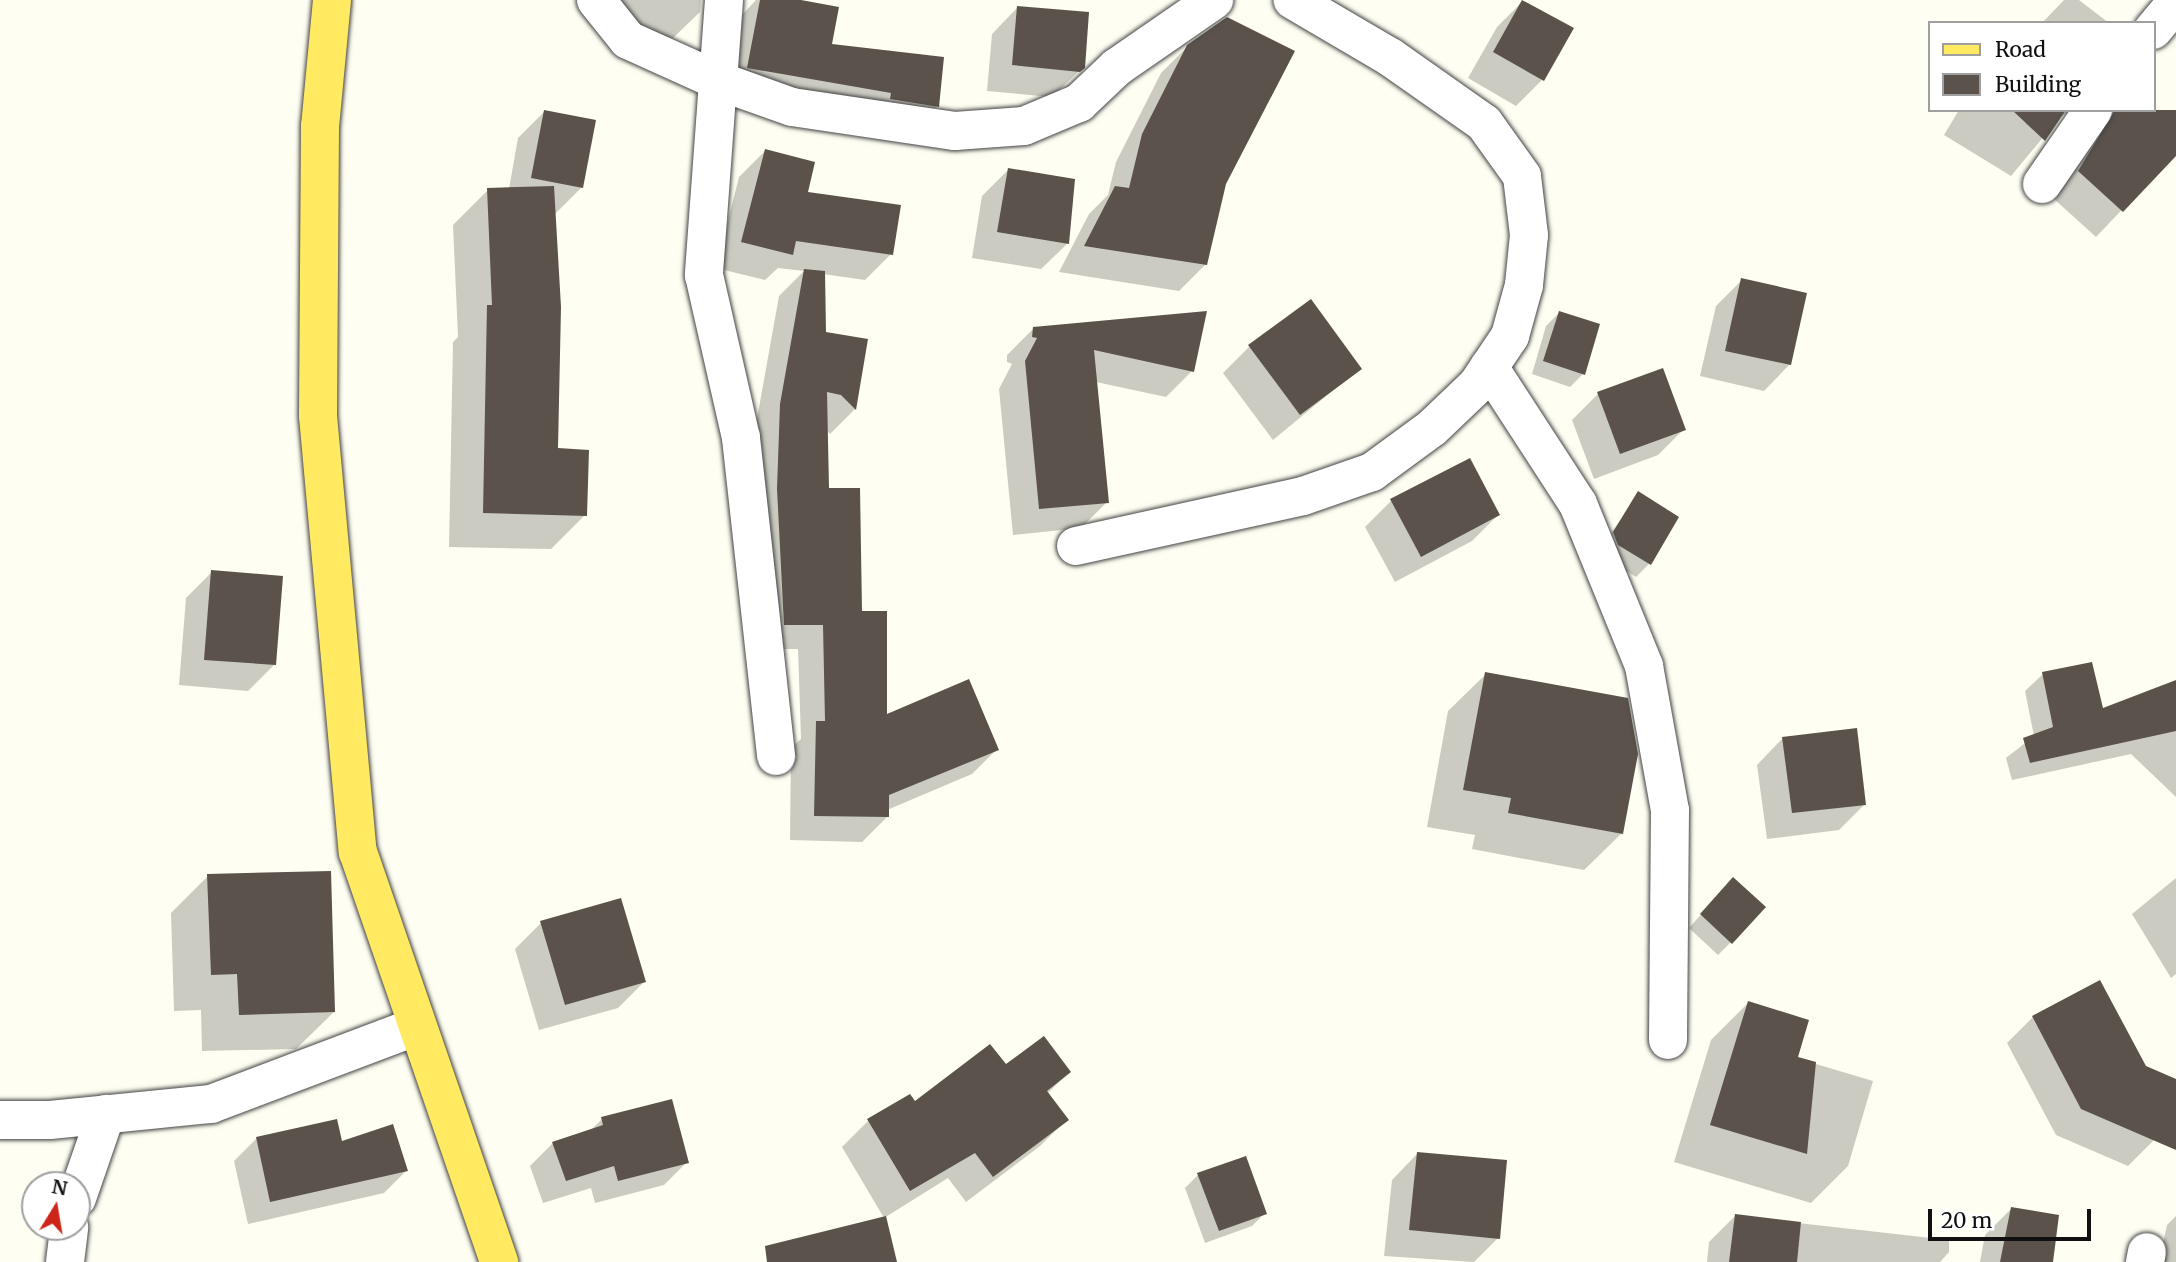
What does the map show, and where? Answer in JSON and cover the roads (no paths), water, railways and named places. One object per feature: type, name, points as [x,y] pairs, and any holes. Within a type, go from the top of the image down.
[{"type":"main road","points":[[332,0],[320,126],[318,416],[358,852],[499,1262]]},
{"type":"street","points":[[596,0],[628,40],[719,81],[792,107],[896,125],[955,131],[1024,126],[1079,103],[1117,68],[1214,0]]},
{"type":"street","points":[[724,0],[704,275],[741,438],[776,756]]},
{"type":"street","points":[[1076,546],[1303,496],[1372,472],[1432,428],[1477,385],[1510,336],[1524,285],[1530,235],[1522,176],[1484,123],[1390,57],[1293,0]]},
{"type":"street","points":[[2155,28],[2176,3]]},
{"type":"street","points":[[2042,184],[2092,112]]},
{"type":"street","points":[[1489,366],[1578,504],[1644,666],[1670,810],[1668,1040]]},
{"type":"street","points":[[0,1120],[211,1104],[417,1026]]},
{"type":"street","points":[[86,1171],[106,1114]]},
{"type":"street","points":[[65,1262],[67,1241]]}]
